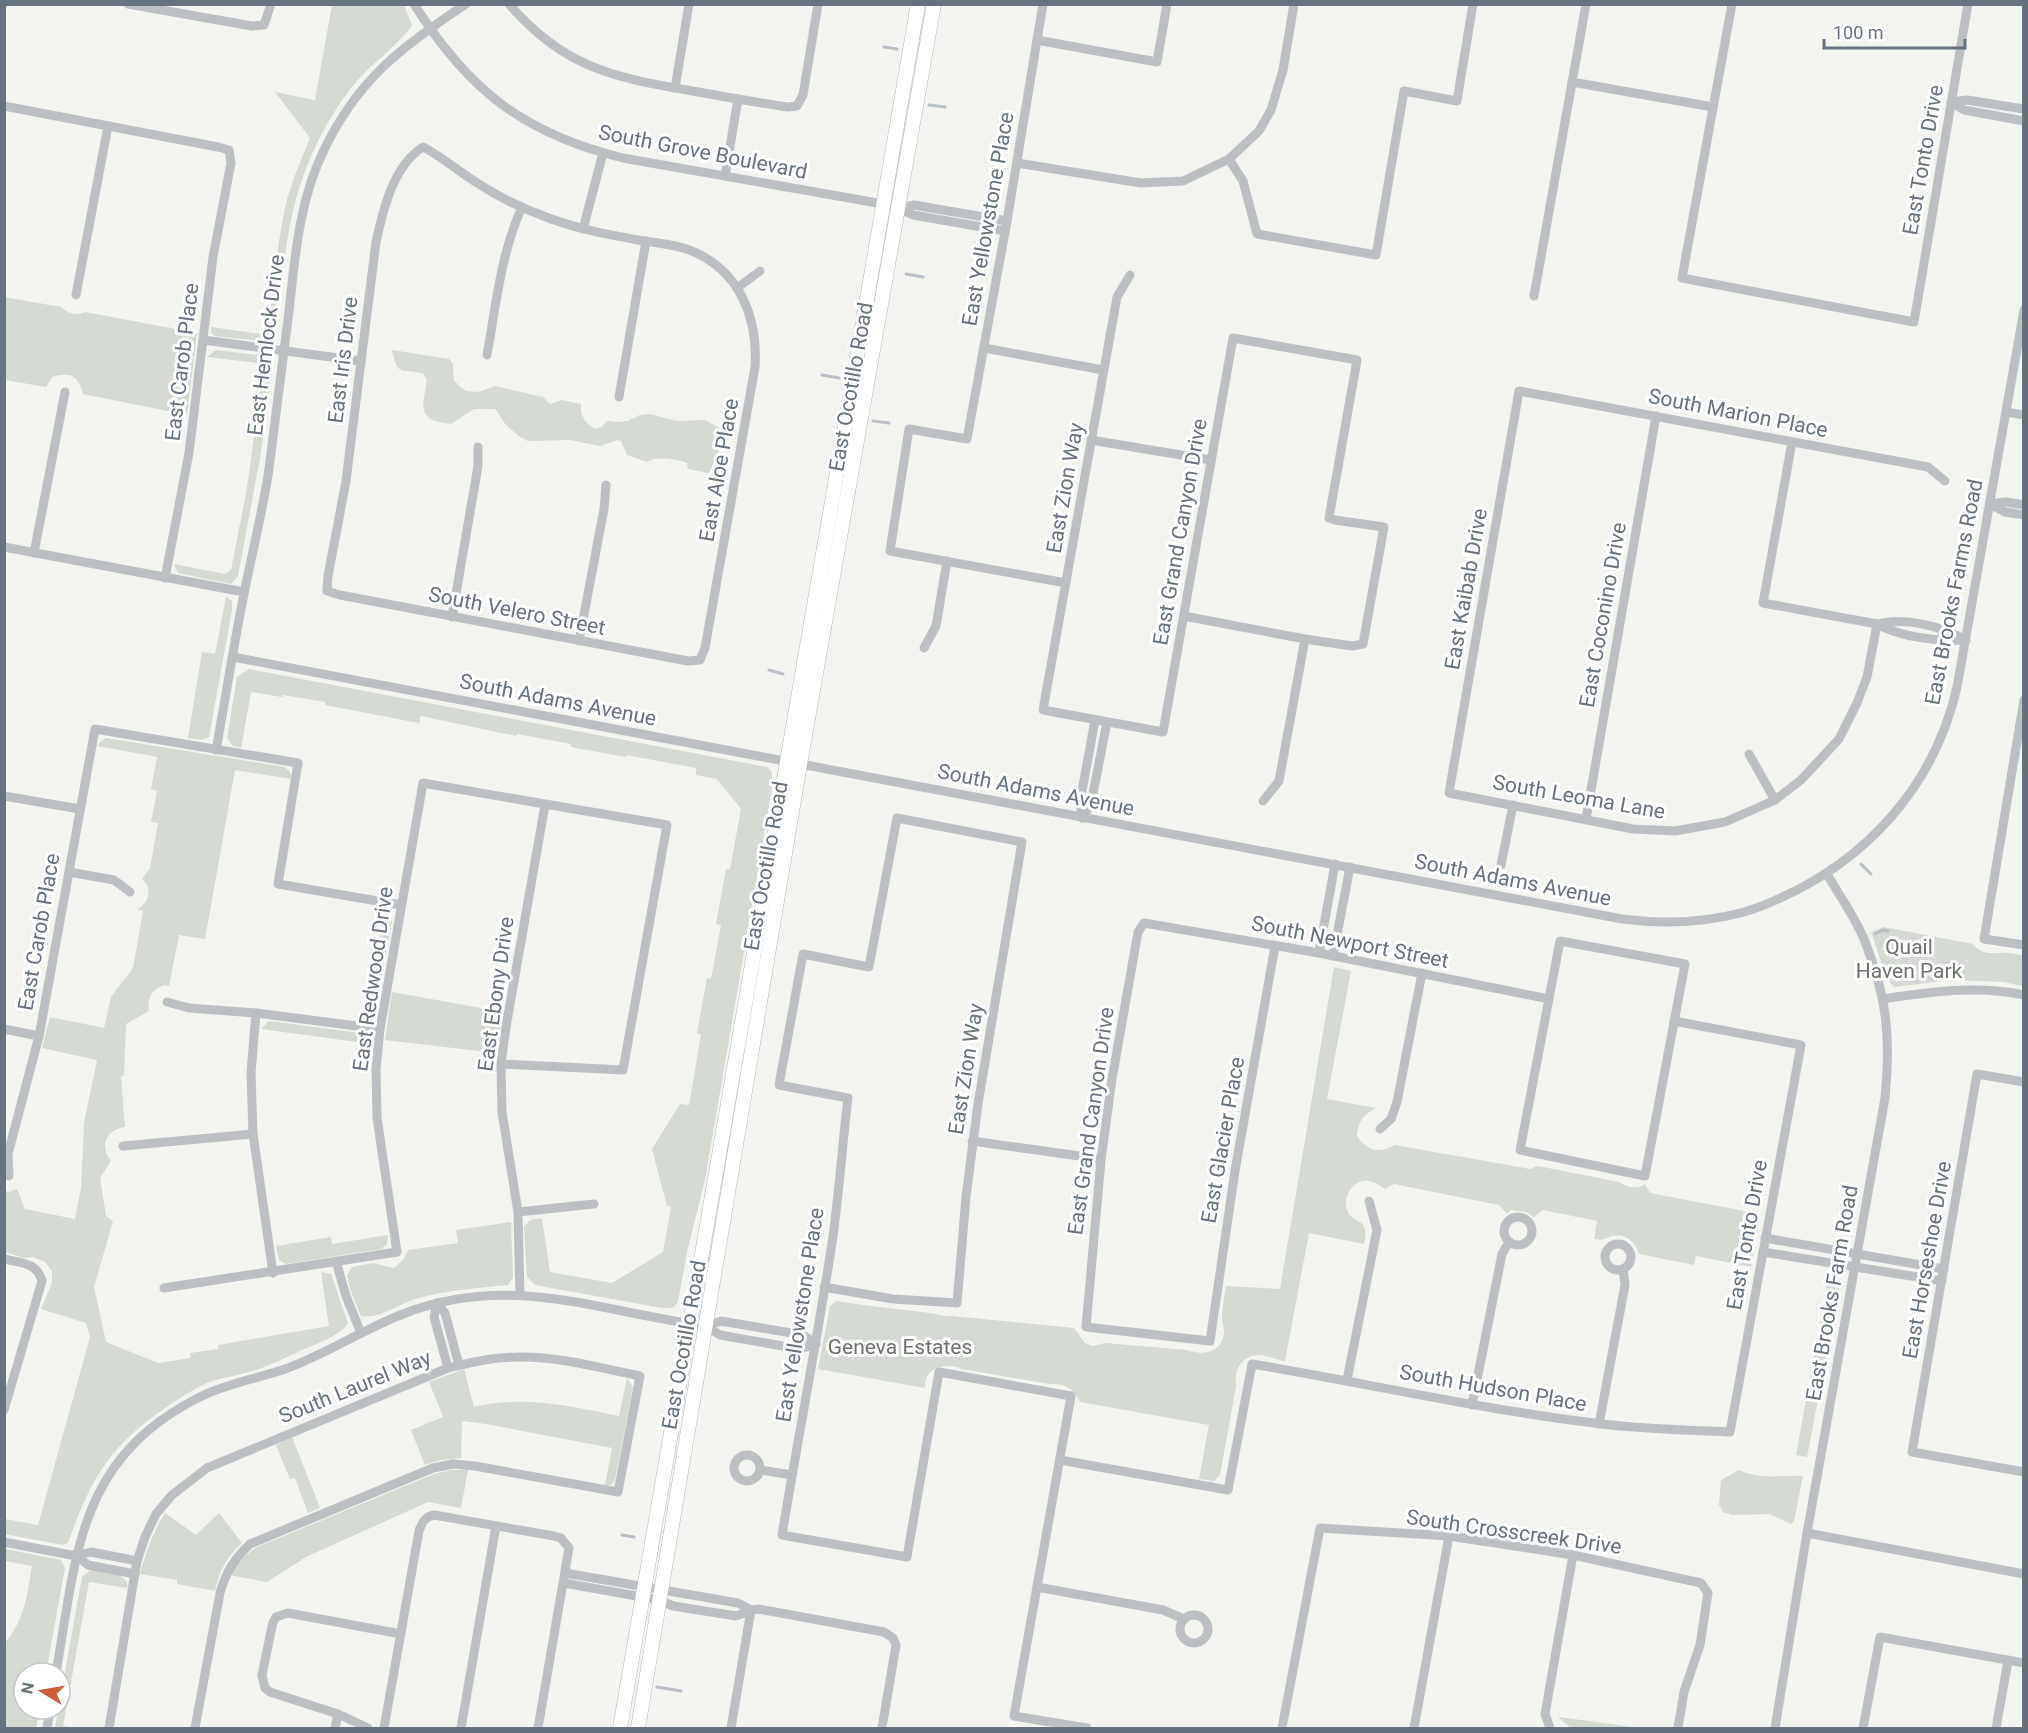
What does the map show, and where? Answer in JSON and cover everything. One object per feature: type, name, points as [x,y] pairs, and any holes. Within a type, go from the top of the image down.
[{"type":"main road","name":"East Ocotillo Road","points":[[620,1728],[784,761],[918,4]]},
{"type":"main road","name":"East Ocotillo Road","points":[[638,1728],[800,764],[934,4]]},
{"type":"street","points":[[128,4],[252,26],[264,25],[271,4]]},
{"type":"street","name":"South Grove Boulevard","points":[[414,4],[447,53],[468,76],[504,107],[538,128],[562,139],[603,153],[898,207]]},
{"type":"street","name":"East Hemlock Drive","points":[[216,750],[268,472],[302,214],[308,191],[323,152],[344,114],[359,93],[389,60],[429,28],[465,4]]},
{"type":"street","points":[[509,4],[521,19],[552,45],[597,70],[635,81],[787,107],[797,106],[803,95],[818,4]]},
{"type":"street","points":[[675,88],[689,4]]},
{"type":"street","name":"East Yellowstone Place","points":[[947,561],[890,551],[909,429],[967,439],[1043,4]]},
{"type":"street","points":[[1037,40],[1157,62],[1167,4]]},
{"type":"street","points":[[1017,163],[1141,183],[1183,181],[1229,159],[1259,131],[1271,110],[1283,70],[1294,4]]},
{"type":"street","points":[[1229,159],[1244,181],[1257,234],[1376,255],[1404,91],[1457,100],[1473,4]]},
{"type":"street","points":[[1534,296],[1586,4]]},
{"type":"street","points":[[1572,82],[1713,107],[1732,4]]},
{"type":"street","name":"East Tonto Drive","points":[[1713,107],[1682,278],[1914,322],[1968,4]]},
{"type":"street","points":[[725,176],[738,99]]},
{"type":"street","points":[[1951,102],[1967,100],[2024,109]]},
{"type":"street","points":[[1951,102],[1964,110],[2024,121]]},
{"type":"street","points":[[4,106],[108,126],[76,295]]},
{"type":"street","points":[[2001,117],[2004,106]]},
{"type":"street","name":"East Carob Place","points":[[108,126],[229,150],[231,163],[213,257],[189,453],[165,578]]},
{"type":"street","name":"East Iris Drive","points":[[327,591],[346,481],[376,243],[382,214],[400,174],[413,153],[423,147],[476,182],[522,207]]},
{"type":"street","points":[[583,229],[603,153]]},
{"type":"street","points":[[898,207],[914,205],[1007,220]]},
{"type":"street","points":[[487,355],[506,249],[522,207],[583,229],[692,251],[723,272],[737,288],[760,271]]},
{"type":"street","points":[[898,207],[913,215],[1005,231]]},
{"type":"street","points":[[619,397],[646,241]]},
{"type":"street","name":"East Zion Way","points":[[1095,720],[1043,710],[1117,297],[1130,276]]},
{"type":"street","name":"East Aloe Place","points":[[700,660],[705,648],[755,366],[756,344],[753,323],[737,288]]},
{"type":"street","name":"East Brooks Farms Road","points":[[1827,874],[1877,833],[1906,798],[1919,779],[1945,728],[1953,704],[1966,640],[2024,310]]},
{"type":"street","name":"East Grand Canyon Drive","points":[[1107,722],[1163,732],[1233,338],[1357,360],[1329,518],[1384,527],[1363,644],[1352,646],[1305,639]]},
{"type":"street","points":[[203,340],[361,361]]},
{"type":"street","points":[[984,348],[1104,370]]},
{"type":"street","name":"South Marion Place","points":[[1519,391],[1928,467],[1945,481]]},
{"type":"street","name":"East Kaibab Drive","points":[[1449,793],[1519,391]]},
{"type":"street","points":[[34,553],[66,392]]},
{"type":"street","points":[[2006,412],[2024,415]]},
{"type":"street","name":"East Coconino Drive","points":[[1586,819],[1656,416]]},
{"type":"street","points":[[1092,440],[1211,460]]},
{"type":"street","points":[[1792,442],[1763,603],[1877,624],[1888,630],[1947,642],[1966,640]]},
{"type":"street","points":[[452,617],[478,466],[478,447]]},
{"type":"street","points":[[579,641],[604,509],[606,485]]},
{"type":"street","points":[[1989,504],[2006,502],[2024,505]]},
{"type":"street","points":[[1989,504],[2005,512],[2024,515]]},
{"type":"street","points":[[4,547],[244,592]]},
{"type":"street","points":[[924,648],[936,626],[947,561],[1066,584]]},
{"type":"street","name":"South Velero Street","points":[[327,591],[579,641],[688,661],[700,660]]},
{"type":"street","points":[[1184,616],[1305,639],[1279,781],[1263,801]]},
{"type":"street","points":[[1877,624],[1894,620],[1949,630],[1966,640]]},
{"type":"street","name":"South Leoma Lane","points":[[1449,793],[1633,829],[1675,831],[1725,822],[1775,800],[1801,780],[1839,739],[1857,703],[1867,676],[1877,624]]},
{"type":"street","points":[[1923,637],[1924,626]]},
{"type":"street","name":"South Adams Avenue","points":[[232,657],[1613,918],[1661,922],[1702,920],[1745,912],[1781,898],[1827,874]]},
{"type":"street","points":[[2024,700],[1984,939],[2024,945]]},
{"type":"street","points":[[1095,720],[1107,722],[1091,804],[1082,818],[1080,802],[1095,720]]},
{"type":"street","name":"East Carob Place","points":[[9,1176],[8,1154],[39,1036],[95,729],[216,750]]},
{"type":"street","points":[[216,750],[298,763],[278,885],[401,905]]},
{"type":"street","points":[[1749,754],[1775,800]]},
{"type":"street","name":"East Redwood Drive","points":[[336,1261],[397,1252],[376,1118],[376,1069],[380,1029],[423,783],[545,805]]},
{"type":"street","points":[[4,796],[80,809]]},
{"type":"street","points":[[501,1064],[623,1070],[667,825],[545,805]]},
{"type":"street","name":"East Ebony Drive","points":[[520,1295],[518,1212],[502,1112],[501,1064],[545,805]]},
{"type":"street","points":[[1502,865],[1513,805]]},
{"type":"street","name":"East Zion Way","points":[[824,1287],[893,1299],[957,1304],[972,1141],[1022,842],[897,818],[869,967],[802,954],[779,1085],[848,1098]]},
{"type":"street","points":[[1319,953],[1335,864]]},
{"type":"street","points":[[1333,956],[1350,867]]},
{"type":"street","points":[[69,872],[114,880],[130,892]]},
{"type":"street","name":"East Brooks Farm Road","points":[[1775,1728],[1807,1533],[1885,1098],[1888,1054],[1884,999],[1863,937],[1827,874]]},
{"type":"street","name":"East Grand Canyon Drive","points":[[1086,1327],[1101,1159],[1112,1079],[1138,932],[1144,923]]},
{"type":"street","name":"South Newport Street","points":[[1144,923],[1319,953],[1549,999]]},
{"type":"street","points":[[1560,941],[1685,964],[1674,1021],[1645,1176],[1520,1150],[1560,941]]},
{"type":"street","name":"East Glacier Place","points":[[1086,1327],[1210,1341],[1235,1170],[1275,946]]},
{"type":"street","points":[[1380,1129],[1391,1119],[1397,1102],[1422,973]]},
{"type":"street","points":[[1884,999],[1953,990],[2024,995]]},
{"type":"street","points":[[167,1002],[189,1008],[256,1013],[380,1029]]},
{"type":"street","points":[[256,1013],[251,1073],[253,1134],[273,1273]]},
{"type":"street","name":"East Tonto Drive","points":[[1674,1021],[1801,1045],[1730,1432]]},
{"type":"street","points":[[4,1029],[39,1036]]},
{"type":"street","name":"East Horseshoe Drive","points":[[2024,1082],[1977,1074],[1912,1452],[2024,1472]]},
{"type":"street","name":"East Yellowstone Place","points":[[848,1098],[832,1240],[782,1535],[907,1557],[939,1372],[1071,1396],[1060,1460]]},
{"type":"street","points":[[123,1146],[253,1134]]},
{"type":"street","points":[[972,1141],[1101,1159]]},
{"type":"street","points":[[1347,1380],[1377,1230],[1369,1201]]},
{"type":"street","points":[[518,1212],[594,1204]]},
{"type":"street","points":[[1765,1238],[1944,1269]]},
{"type":"street","points":[[1472,1405],[1502,1254],[1509,1242]]},
{"type":"street","points":[[1763,1252],[1942,1281]]},
{"type":"street","points":[[4,1259],[35,1267],[42,1281],[4,1410]]},
{"type":"street","points":[[164,1288],[273,1273],[336,1261],[346,1296],[361,1333]]},
{"type":"street","points":[[1599,1424],[1625,1286],[1623,1269]]},
{"type":"street","points":[[58,1661],[76,1556],[86,1521],[105,1481],[116,1465],[149,1429],[172,1412],[205,1395],[290,1367],[404,1314],[437,1303],[495,1295],[539,1296],[706,1326],[720,1335],[800,1349],[816,1344]]},
{"type":"street","points":[[437,1303],[445,1313],[459,1365]]},
{"type":"street","points":[[437,1303],[434,1317],[448,1368]]},
{"type":"street","points":[[706,1326],[721,1321],[803,1335],[816,1344]]},
{"type":"street","name":"South Laurel Way","points":[[137,1561],[156,1515],[172,1495],[207,1468],[448,1368],[488,1359],[518,1357],[556,1359],[640,1376],[618,1492],[453,1464],[433,1468],[250,1544],[235,1558],[225,1575],[195,1728]]},
{"type":"street","name":"South Hudson Place","points":[[1060,1460],[1228,1490],[1252,1364],[1472,1405],[1599,1424],[1730,1432]]},
{"type":"street","points":[[1060,1460],[1014,1716],[1087,1728]]},
{"type":"street","points":[[760,1470],[792,1475]]},
{"type":"street","points":[[384,1728],[422,1522],[428,1516],[434,1515],[561,1538],[569,1548],[538,1728]]},
{"type":"street","points":[[461,1728],[496,1526]]},
{"type":"street","name":"South Crosscreek Drive","points":[[1282,1728],[1320,1528],[1449,1536],[1573,1555],[1701,1584],[1708,1593],[1700,1645],[1684,1692],[1678,1728]]},
{"type":"street","points":[[1807,1533],[2024,1574]]},
{"type":"street","points":[[1414,1728],[1449,1536]]},
{"type":"street","points":[[4,1542],[76,1556],[88,1565],[135,1574]]},
{"type":"street","points":[[76,1556],[91,1552],[137,1561],[109,1728]]},
{"type":"street","points":[[1550,1728],[1545,1714],[1573,1555]]},
{"type":"street","points":[[565,1578],[602,1579],[642,1592]]},
{"type":"street","points":[[565,1578],[599,1589],[708,1598],[738,1603],[751,1610]]},
{"type":"street","points":[[599,1589],[602,1579]]},
{"type":"street","points":[[1037,1587],[1163,1610],[1184,1619]]},
{"type":"street","points":[[660,1595],[673,1606],[736,1616],[759,1609],[884,1632],[893,1638],[896,1645],[882,1728]]},
{"type":"street","points":[[705,1611],[708,1598]]},
{"type":"street","points":[[730,1728],[751,1610]]},
{"type":"street","points":[[368,1728],[348,1724],[338,1714],[270,1692],[265,1688],[262,1675],[271,1627],[276,1617],[288,1613],[401,1634]]},
{"type":"street","points":[[1863,1728],[1880,1637],[2024,1663]]},
{"type":"street","points":[[1996,1728],[2008,1660]]},
{"type":"street","points":[[335,1728],[338,1714]]},
{"type":"green space","points":[[332,5],[404,5],[412,26],[351,88],[333,114],[312,155],[300,184],[292,215],[275,335],[269,342],[215,336],[211,333],[211,327],[262,334],[269,327],[286,203],[310,138],[275,92],[315,100]]},
{"type":"green space","points":[[4,297],[61,307],[73,314],[85,312],[197,333],[187,415],[83,394],[79,383],[69,375],[52,377],[46,387],[5,380]]},
{"type":"green space","points":[[216,350],[266,356],[273,363],[260,458],[238,576],[231,584],[178,573],[174,564],[225,574],[231,570],[247,488],[263,371],[258,363],[207,357]]},
{"type":"green space","points":[[392,350],[449,359],[453,364],[454,380],[467,391],[479,392],[495,386],[543,397],[550,404],[561,400],[581,404],[584,419],[596,429],[602,427],[607,421],[628,421],[640,415],[649,414],[677,421],[705,420],[719,428],[722,445],[709,473],[688,469],[687,463],[677,460],[660,459],[647,462],[627,455],[621,441],[617,440],[600,446],[570,440],[528,441],[506,425],[495,409],[474,409],[451,424],[432,420],[427,416],[423,406],[427,380],[424,374],[399,369]]},
{"type":"green space","points":[[226,597],[232,601],[232,610],[209,737],[202,740],[188,738],[202,652],[215,654]]},
{"type":"green space","points":[[249,669],[767,767],[771,771],[773,782],[705,1180],[687,1252],[678,1302],[672,1308],[535,1285],[527,1277],[524,1227],[530,1220],[542,1218],[550,1272],[612,1283],[663,1252],[671,1207],[667,1206],[652,1149],[680,1104],[689,1105],[701,1035],[697,1033],[707,978],[711,979],[721,925],[716,924],[726,869],[730,869],[741,809],[717,779],[696,775],[696,768],[571,747],[571,744],[517,734],[516,736],[421,716],[419,723],[283,695],[282,697],[251,692],[241,748],[232,745],[227,738],[237,677]]},
{"type":"green space","points":[[106,738],[285,767],[290,772],[291,779],[235,770],[205,939],[179,935],[169,986],[164,985],[156,989],[149,998],[149,1011],[126,1024],[124,1075],[121,1077],[125,1127],[113,1131],[106,1139],[105,1150],[111,1161],[100,1178],[106,1216],[113,1221],[94,1287],[106,1342],[158,1363],[191,1358],[190,1353],[218,1349],[218,1345],[329,1326],[321,1272],[331,1274],[348,1323],[327,1339],[273,1363],[207,1383],[180,1398],[145,1423],[115,1451],[104,1467],[85,1501],[68,1543],[62,1545],[5,1534],[5,1519],[38,1525],[90,1337],[86,1323],[41,1309],[52,1283],[52,1271],[45,1262],[33,1257],[24,1258],[5,1252],[5,1191],[10,1192],[17,1189],[25,1209],[75,1219],[81,1188],[84,1123],[97,1060],[42,1048],[50,1017],[104,1028],[111,997],[133,968],[143,911],[137,909],[148,895],[148,887],[142,879],[150,868],[158,823],[151,822],[157,791],[151,789],[157,757],[98,746]]},
{"type":"green space","points":[[384,911],[390,914],[392,921],[375,1014],[373,1019],[365,1021]]},
{"type":"green space","name":"Quail Haven Park","points":[[1884,927],[1973,944],[1985,952],[2023,955],[2023,986],[2003,982],[1951,980],[1894,987],[1887,979],[1871,932]]},
{"type":"green space","name":"Geneva Estates","points":[[1334,967],[1351,971],[1327,1099],[1376,1108],[1360,1122],[1357,1136],[1369,1148],[1384,1150],[1395,1145],[1530,1169],[1538,1166],[1619,1182],[1632,1188],[1645,1184],[1650,1193],[1760,1214],[1751,1267],[1696,1256],[1694,1265],[1639,1254],[1626,1237],[1618,1235],[1594,1239],[1597,1221],[1543,1210],[1534,1217],[1526,1212],[1511,1210],[1507,1214],[1499,1205],[1394,1184],[1385,1189],[1370,1181],[1359,1182],[1348,1193],[1346,1204],[1350,1216],[1364,1227],[1364,1244],[1309,1233],[1285,1361],[1257,1355],[1246,1359],[1239,1366],[1220,1475],[1214,1481],[1199,1479],[1209,1425],[1080,1402],[1072,1390],[1059,1384],[950,1366],[932,1371],[925,1381],[925,1388],[818,1369],[830,1306],[836,1301],[946,1316],[1074,1328],[1085,1343],[1093,1346],[1105,1343],[1187,1350],[1198,1353],[1215,1349],[1224,1334],[1222,1316],[1226,1286],[1280,1289]]},
{"type":"green space","points":[[392,992],[503,1012],[496,1053],[385,1040]]},
{"type":"green space","points":[[269,1021],[367,1034],[372,1044],[261,1029]]},
{"type":"green space","points":[[511,1222],[513,1277],[508,1285],[430,1295],[376,1315],[361,1316],[347,1275],[352,1267],[373,1263],[394,1268],[403,1260],[408,1250],[458,1243],[456,1230]]},
{"type":"green space","points":[[388,1235],[387,1244],[381,1249],[286,1264],[279,1260],[276,1246],[331,1237],[332,1244]]},
{"type":"green space","points":[[1828,1280],[1840,1283],[1807,1457],[1796,1455]]},
{"type":"green space","points":[[464,1369],[474,1407],[511,1402],[547,1403],[619,1416],[627,1378],[633,1387],[615,1480],[611,1485],[605,1485],[612,1448],[462,1421],[461,1458],[440,1460],[425,1465],[411,1430],[443,1417],[429,1382]]},
{"type":"green space","points":[[292,1437],[320,1508],[308,1513],[295,1478],[290,1479],[276,1445]]},
{"type":"green space","points":[[452,1470],[468,1470],[461,1508],[428,1502],[306,1557],[267,1582],[230,1575],[240,1560],[255,1548],[434,1474]]},
{"type":"green space","points":[[1739,1470],[1762,1476],[1803,1476],[1794,1521],[1791,1524],[1769,1514],[1732,1515],[1723,1512],[1719,1505],[1721,1480]]},
{"type":"green space","points":[[165,1513],[196,1535],[219,1513],[242,1543],[224,1564],[215,1591],[177,1584],[177,1580],[140,1574],[150,1542]]},
{"type":"green space","points":[[5,1549],[61,1560],[65,1568],[48,1661],[12,1661],[12,1721],[37,1721],[36,1728],[5,1728],[5,1643],[21,1616],[32,1566],[5,1561]]},
{"type":"green space","points":[[91,1570],[120,1575],[127,1582],[127,1588],[89,1582],[72,1676],[72,1661],[67,1661],[82,1577]]},
{"type":"green space","points":[[1558,1717],[1641,1728],[1571,1728]]},
{"type":"green space","points":[[56,1721],[64,1721],[63,1726],[79,1728],[55,1728]]},
{"type":"waterway","points":[[884,47],[897,49]]},
{"type":"waterway","points":[[929,105],[945,107]]},
{"type":"waterway","points":[[906,274],[923,277]]},
{"type":"waterway","points":[[822,375],[839,378]]},
{"type":"waterway","points":[[873,421],[889,423]]},
{"type":"waterway","points":[[769,670],[783,674]]},
{"type":"waterway","points":[[1861,864],[1871,874]]},
{"type":"waterway","points":[[1875,934],[1883,930],[1888,931]]},
{"type":"waterway","points":[[622,1535],[634,1537]]},
{"type":"waterway","points":[[657,1687],[681,1691]]}]
